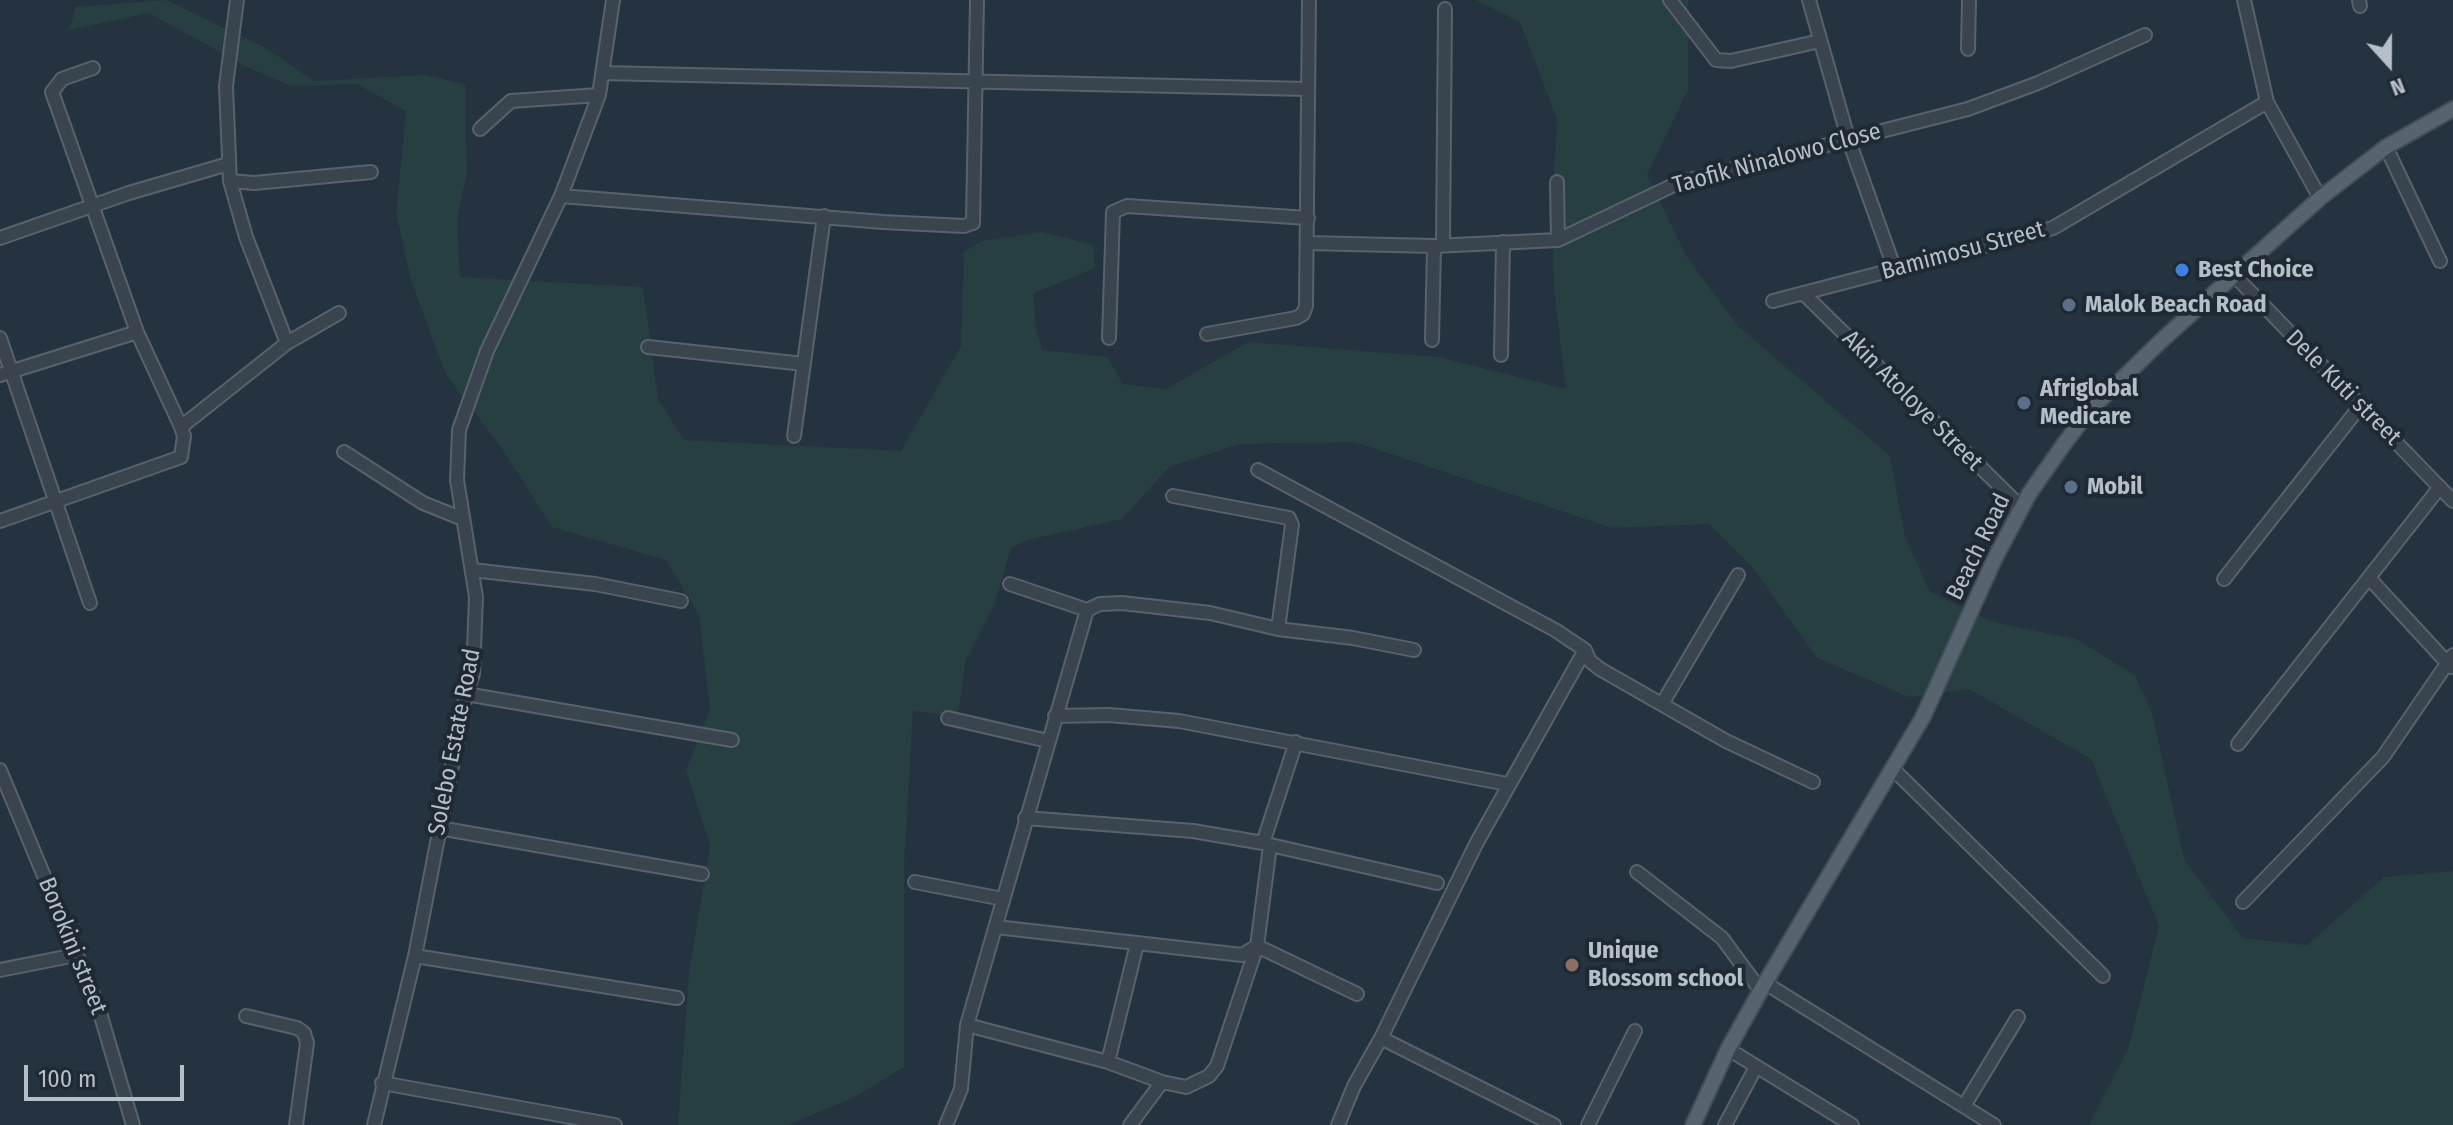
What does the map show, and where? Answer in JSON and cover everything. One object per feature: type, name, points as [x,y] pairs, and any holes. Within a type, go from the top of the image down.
[{"type":"main road","name":"Beach Road","points":[[1693,1125],[1728,1049],[1923,717],[1995,558],[2022,508],[2089,411],[2320,198],[2386,147],[2453,109]]},
{"type":"street","points":[[237,0],[226,86],[230,181],[246,237],[287,343]]},
{"type":"street","name":"Solebo Estate Road","points":[[374,1125],[415,956],[466,694],[473,674],[476,597],[457,480],[459,430],[487,351],[561,196],[599,95],[613,0]]},
{"type":"street","points":[[561,196],[964,226],[973,223],[977,0]]},
{"type":"street","points":[[1207,334],[1296,318],[1303,314],[1308,218],[1309,0]]},
{"type":"street","points":[[1670,0],[1716,60],[1731,61],[1820,41]]},
{"type":"street","points":[[1809,0],[1848,138],[1895,270]]},
{"type":"street","points":[[1968,49],[1969,0]]},
{"type":"street","points":[[2244,0],[2267,102],[2320,198]]},
{"type":"street","points":[[1432,340],[1445,9]]},
{"type":"street","name":"Taofik Ninalowo Close","points":[[1307,243],[1438,245],[1558,240],[1678,183],[2004,98],[2145,35]]},
{"type":"street","points":[[0,521],[181,457],[184,436],[181,427],[137,332],[52,92],[62,79],[93,68]]},
{"type":"street","points":[[602,73],[1307,89]]},
{"type":"street","points":[[480,129],[511,101],[599,95]]},
{"type":"street","name":"Bamimosu Street","points":[[1773,301],[2053,228],[2267,102]]},
{"type":"street","points":[[2386,147],[2440,261]]},
{"type":"street","points":[[0,238],[228,164]]},
{"type":"street","points":[[230,181],[254,183],[371,172]]},
{"type":"street","points":[[1557,182],[1558,240]]},
{"type":"street","points":[[1109,338],[1113,212],[1127,206],[1308,218]]},
{"type":"street","points":[[794,436],[824,216]]},
{"type":"street","points":[[1501,355],[1503,242]]},
{"type":"street","name":"Dele Kuti street","points":[[2234,275],[2453,501]]},
{"type":"street","name":"Akin Atoloye Street","points":[[1803,293],[2022,508]]},
{"type":"street","points":[[181,427],[287,343],[339,313]]},
{"type":"street","points":[[6,373],[137,332]]},
{"type":"street","points":[[0,338],[6,373],[90,603]]},
{"type":"street","points":[[648,347],[804,364]]},
{"type":"street","points":[[2224,579],[2362,404]]},
{"type":"street","points":[[344,452],[423,503],[463,519]]},
{"type":"street","points":[[1258,470],[1543,623],[1585,650],[1590,661],[1726,741],[1813,782]]},
{"type":"street","points":[[2238,744],[2440,487]]},
{"type":"street","points":[[1173,496],[1289,518],[1292,525],[1278,629]]},
{"type":"street","points":[[472,570],[595,584],[681,601]]},
{"type":"street","points":[[1662,704],[1738,575]]},
{"type":"street","points":[[2243,902],[2383,757],[2451,662],[2369,578]]},
{"type":"street","points":[[1010,584],[1087,610],[1100,604],[1122,603],[1210,613],[1278,629],[1353,638],[1414,650]]},
{"type":"street","points":[[946,1125],[961,1089],[967,1025],[1087,610]]},
{"type":"street","points":[[1338,1125],[1354,1086],[1507,784],[1585,650]]},
{"type":"street","points":[[466,694],[732,740]]},
{"type":"street","points":[[1055,716],[1109,715],[1179,721],[1507,784]]},
{"type":"street","points":[[948,718],[1048,741]]},
{"type":"street","points":[[967,1025],[1108,1062],[1162,1082],[1186,1087],[1209,1076],[1217,1066],[1257,946],[1267,844],[1296,742]]},
{"type":"street","name":"Borokini street","points":[[0,770],[98,1006],[133,1125]]},
{"type":"street","points":[[1894,770],[2103,976]]},
{"type":"street","points":[[1025,818],[1193,831],[1267,844],[1437,883]]},
{"type":"street","points":[[439,828],[702,874]]},
{"type":"street","points":[[1637,872],[1722,938],[1763,987],[1994,1125]]},
{"type":"street","points":[[915,882],[1003,899]]},
{"type":"street","points":[[996,927],[1242,955],[1257,946]]},
{"type":"street","points":[[1108,1062],[1137,944]]},
{"type":"street","points":[[1257,946],[1357,994]]},
{"type":"street","points":[[0,970],[76,955]]},
{"type":"street","points":[[415,956],[677,998]]},
{"type":"street","points":[[246,1016],[297,1028],[304,1033],[307,1043],[296,1125]]},
{"type":"street","points":[[1964,1106],[2018,1017]]},
{"type":"street","points":[[1588,1125],[1635,1031]]},
{"type":"street","points":[[1381,1038],[1554,1125]]},
{"type":"street","points":[[1728,1049],[1852,1125]]},
{"type":"street","points":[[1725,1125],[1756,1067]]},
{"type":"street","points":[[1130,1125],[1162,1082]]},
{"type":"street","points":[[382,1083],[615,1125]]},
{"type":"green space","points":[[166,0],[266,48],[314,81],[426,75],[465,84],[467,173],[457,219],[460,277],[643,287],[658,399],[684,440],[901,451],[961,346],[964,252],[981,241],[1042,232],[1093,245],[1095,268],[1034,293],[1035,323],[1042,350],[1107,357],[1123,384],[1166,389],[1248,342],[1439,357],[1566,389],[1554,290],[1552,206],[1557,119],[1520,22],[1476,0],[1688,0],[1688,90],[1647,175],[1687,257],[1738,326],[1890,456],[1905,537],[1930,592],[1993,622],[2076,639],[2135,675],[2153,716],[2184,859],[2243,938],[2307,945],[2384,877],[2453,871],[2453,1125],[2089,1125],[2128,1049],[2159,926],[2091,759],[1969,689],[1909,697],[1817,658],[1753,568],[1709,524],[1612,528],[1355,442],[1240,444],[1169,467],[1122,519],[1028,540],[1011,548],[995,603],[966,660],[958,716],[913,711],[904,868],[904,1067],[855,1097],[788,1125],[678,1125],[689,972],[710,846],[686,770],[710,709],[699,615],[666,560],[552,527],[503,450],[445,373],[412,283],[396,214],[406,111],[357,84],[291,86],[247,67],[149,13],[69,30],[76,7]]},
{"type":"place","name":"Best Choice","points":[[2182,270]]},
{"type":"place","name":"Malok Beach Road","points":[[2069,305]]},
{"type":"place","name":"Afriglobal Medicare","points":[[2024,403]]},
{"type":"place","name":"Mobil","points":[[2071,487]]},
{"type":"place","name":"Unique Blossom school","points":[[1572,965]]}]
